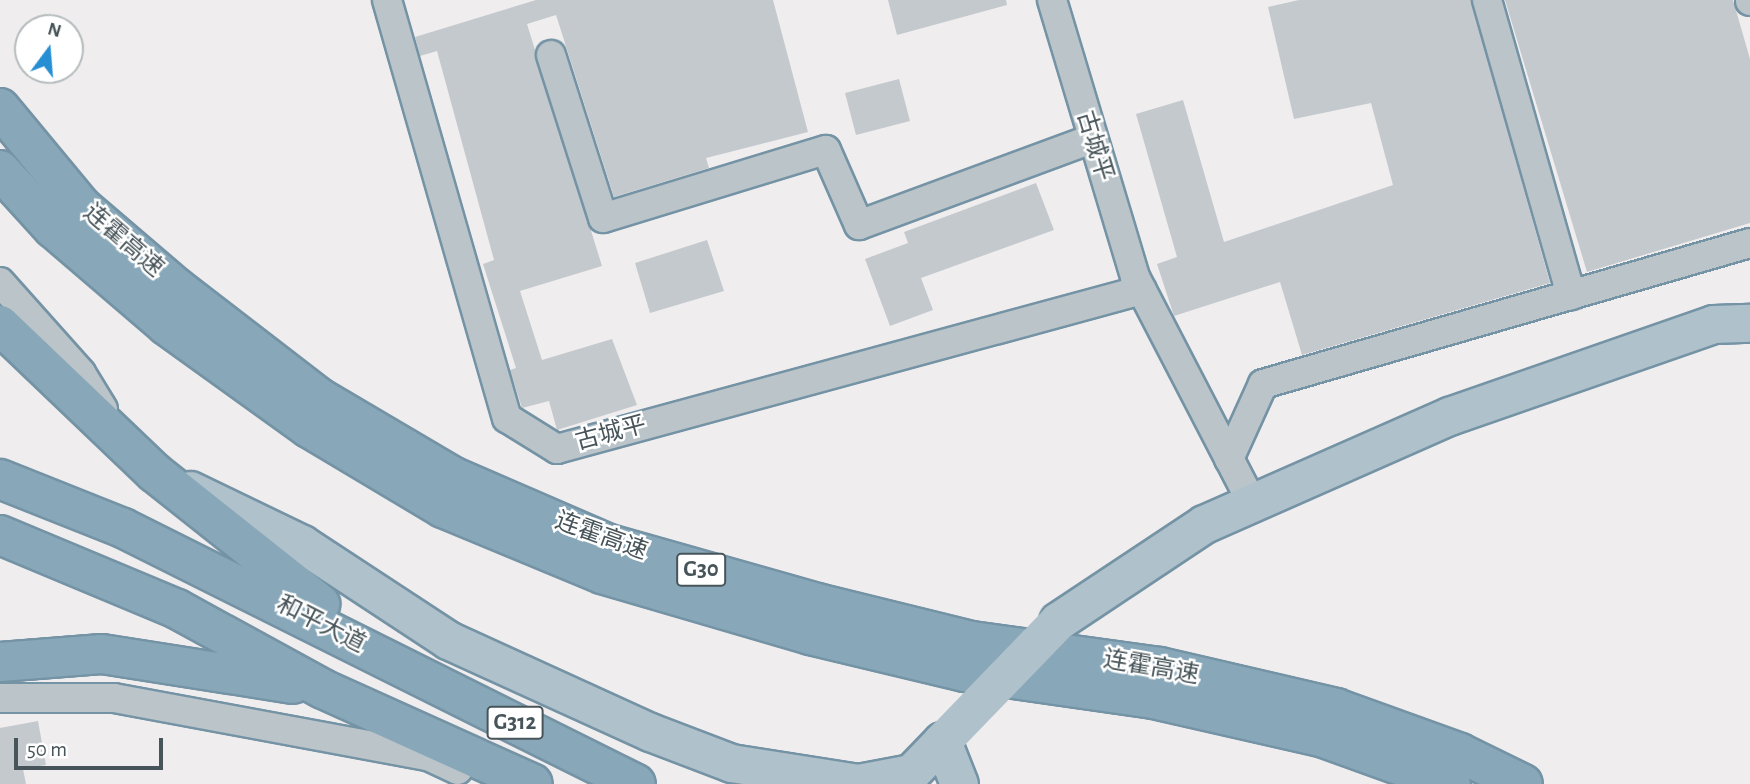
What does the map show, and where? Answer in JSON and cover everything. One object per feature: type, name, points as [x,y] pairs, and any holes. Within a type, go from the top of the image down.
[{"type":"highway","name":"连霍高速","points":[[0,108],[82,207],[178,289],[318,397],[454,477],[609,544],[972,641],[1160,667],[1336,708],[1460,752],[1523,784]]},
{"type":"highway","name":"连霍高速","points":[[0,170],[53,228],[166,325],[309,428],[443,508],[602,574],[810,635],[964,672],[1153,699],[1298,732],[1451,784]]},
{"type":"highway","points":[[0,325],[155,473],[395,662]]},
{"type":"highway","name":"和平大道","points":[[0,479],[122,528],[636,784]]},
{"type":"highway","points":[[0,535],[177,609],[323,689]]},
{"type":"highway","points":[[0,662],[110,655],[323,689]]},
{"type":"highway","name":"G312","points":[[323,689],[533,784]]},
{"type":"main road","points":[[155,473],[302,544],[448,639],[731,763],[858,783],[911,773],[1058,621],[1204,524],[1449,416],[1713,324],[1750,323]]},
{"type":"main road","points":[[942,741],[959,784]]},
{"type":"street","name":"古城平","points":[[387,0],[508,418],[557,449],[1142,289]]},
{"type":"street","name":"古城平","points":[[1052,0],[1091,139],[1142,289],[1252,503]]},
{"type":"street","points":[[1487,0],[1571,295]]},
{"type":"street","points":[[551,55],[603,218],[826,150],[859,225],[1091,139]]},
{"type":"street","points":[[1229,458],[1263,384],[1750,243]]},
{"type":"street","points":[[0,282],[81,373],[123,441]]},
{"type":"street","points":[[110,655],[114,698]]},
{"type":"street","points":[[0,698],[114,698],[428,756],[487,784]]},
{"type":"building","points":[[536,0],[773,0],[808,132],[706,158],[709,168],[614,197],[556,15],[527,24],[602,266],[520,291],[542,360],[612,339],[637,405],[557,430],[549,401],[522,408],[510,370],[516,368],[483,264],[494,260],[437,51],[420,56],[415,37]]},
{"type":"building","points":[[888,0],[1006,0],[1007,5],[897,35]]},
{"type":"building","points":[[1299,0],[1471,0],[1550,283],[1302,355],[1280,282],[1174,316],[1157,264],[1177,257],[1136,114],[1183,100],[1224,242],[1393,185],[1371,103],[1294,119],[1268,7]]},
{"type":"building","points":[[1505,0],[1733,0],[1750,59],[1750,223],[1587,272]]},
{"type":"building","points":[[899,79],[910,121],[856,135],[845,93]]},
{"type":"building","points":[[1036,183],[1054,230],[921,278],[933,310],[890,326],[865,259],[908,243],[904,232]]},
{"type":"building","points":[[707,240],[724,291],[650,313],[635,263]]},
{"type":"building","points":[[38,721],[46,765],[23,769],[26,784],[0,784],[0,728]]}]
